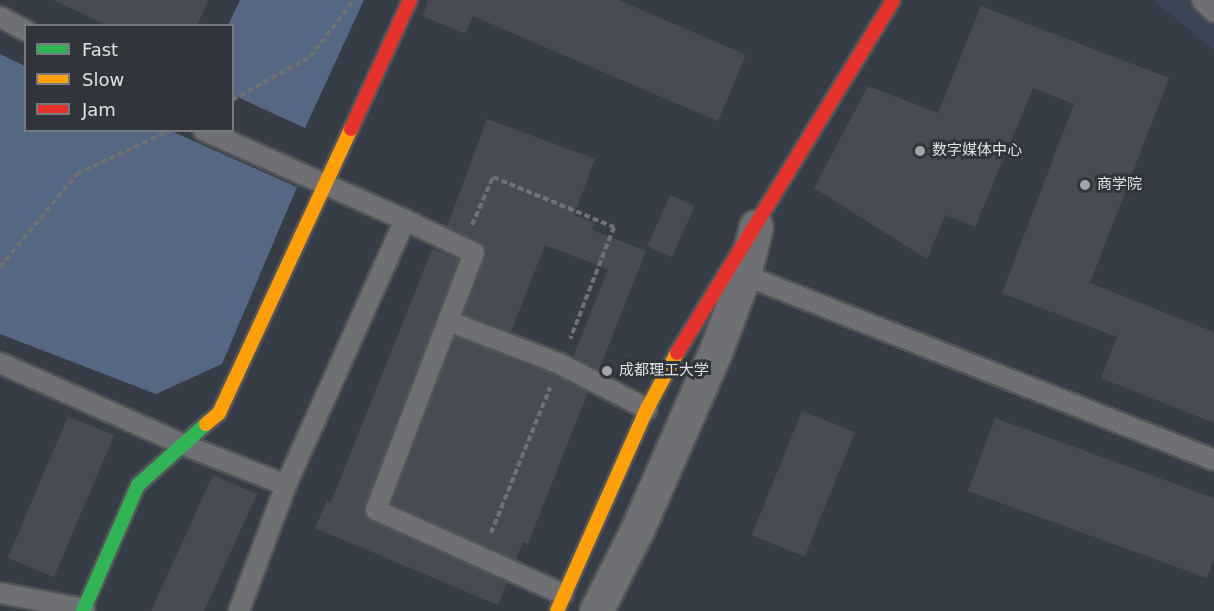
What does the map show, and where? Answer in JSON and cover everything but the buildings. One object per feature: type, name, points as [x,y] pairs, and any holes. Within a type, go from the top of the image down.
[{"type":"street","points":[[84,610],[138,485],[182,444],[219,414],[410,0]]},
{"type":"street","points":[[596,611],[642,519],[714,356],[735,272],[758,216],[892,0]]},
{"type":"street","points":[[560,603],[648,409],[735,272]]},
{"type":"lane","points":[[1202,0],[1214,12]]},
{"type":"lane","points":[[0,17],[24,31]]},
{"type":"lane","points":[[207,132],[474,253],[376,510],[481,556],[560,603]]},
{"type":"lane","points":[[239,611],[286,485],[405,220]]},
{"type":"lane","points":[[735,272],[1214,460]]},
{"type":"lane","points":[[448,321],[560,364],[648,409]]},
{"type":"lane","points":[[0,363],[182,444],[286,485]]},
{"type":"lane","points":[[0,593],[84,610]]},
{"type":"path","points":[[234,99],[310,57],[354,0]]},
{"type":"path","points":[[0,267],[77,174],[167,132]]},
{"type":"path","points":[[474,253],[472,218],[493,177],[614,227],[481,556]]},
{"type":"shaded area","name":"成都理工大学","points":[[0,0],[1214,0],[1214,611],[0,611]]},
{"type":"shaded area","points":[[240,0],[364,0],[305,128],[234,95],[234,24],[228,24]]},
{"type":"shaded area","points":[[1154,0],[1214,0],[1214,50]]},
{"type":"shaded area","points":[[0,54],[24,66],[24,132],[173,132],[297,187],[222,364],[156,394],[0,334]]},
{"type":"traffic: fast","points":[[83,611],[138,485],[206,424]]},
{"type":"traffic: slow","points":[[206,424],[219,413],[351,129]]},
{"type":"traffic: slow","points":[[557,611],[647,409],[677,353]]},
{"type":"traffic: jam","points":[[351,129],[410,0]]},
{"type":"traffic: jam","points":[[677,353],[893,0]]},
{"type":"place","name":"数字媒体中心","points":[[920,151]]},
{"type":"place","name":"商学院","points":[[1085,185]]},
{"type":"place","name":"成都理工大学","points":[[607,371]]}]
